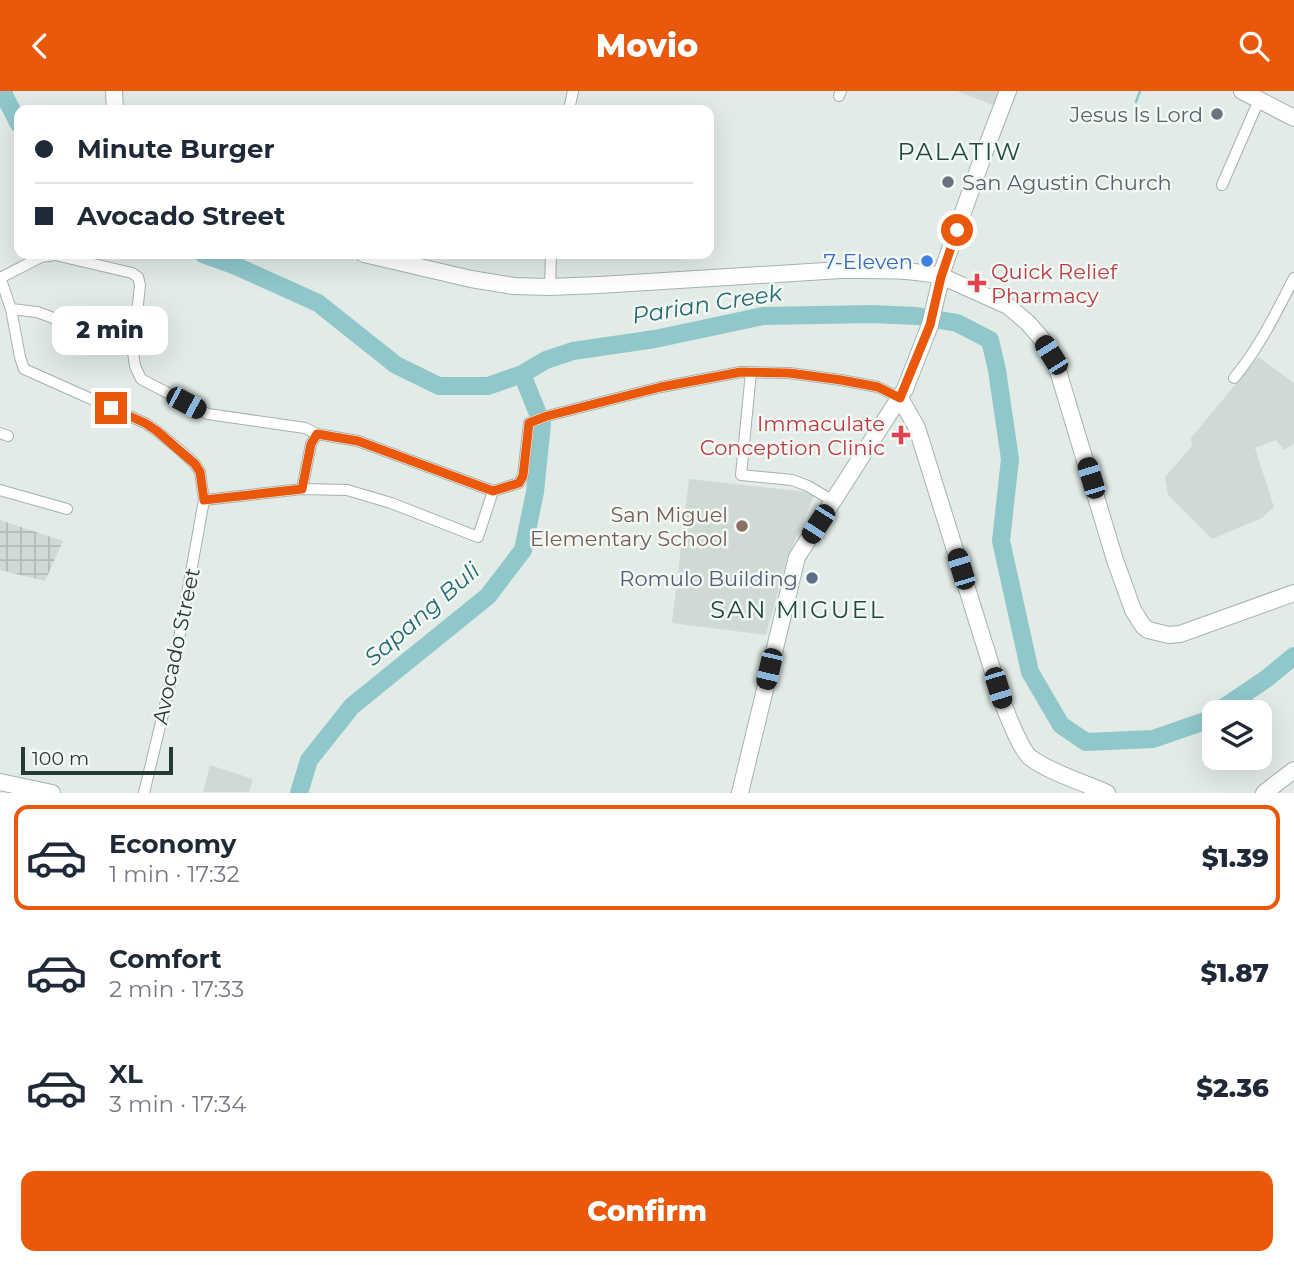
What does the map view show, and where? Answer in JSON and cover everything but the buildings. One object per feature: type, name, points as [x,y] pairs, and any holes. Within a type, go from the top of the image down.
[{"type":"street","points":[[740,793],[797,557],[900,398],[932,319],[941,277],[1008,91]]},
{"type":"street","points":[[1242,91],[1294,118]]},
{"type":"street","points":[[1222,185],[1259,100]]},
{"type":"street","points":[[0,278],[37,259]]},
{"type":"street","points":[[72,259],[132,273],[138,277],[140,288],[133,352],[141,379],[208,414],[305,428],[317,434],[358,441],[493,491],[519,483],[523,476],[529,423],[661,387],[741,372],[789,373],[878,387],[900,398],[916,428],[1008,718],[1029,757],[1107,793]]},
{"type":"street","points":[[385,259],[514,286],[550,287],[874,270],[941,277],[1007,306],[1028,323],[1055,361],[1115,560],[1133,610],[1143,626],[1152,632],[1180,634],[1294,593]]},
{"type":"street","points":[[550,287],[551,259]]},
{"type":"street","name":"Avocado Street","points":[[0,278],[11,309],[24,369],[145,423],[181,451],[200,472],[204,500],[173,672],[144,793]]},
{"type":"street","points":[[1234,378],[1251,358],[1294,278]]},
{"type":"street","points":[[11,309],[37,312],[110,339],[133,352]]},
{"type":"street","points":[[751,372],[741,475],[792,480],[833,501]]},
{"type":"street","points":[[302,489],[311,444],[317,434]]},
{"type":"street","points":[[204,500],[302,489],[347,490],[391,503],[478,537],[493,491]]},
{"type":"street","points":[[0,490],[67,509]]},
{"type":"street","points":[[1265,793],[1294,770]]},
{"type":"street","points":[[0,782],[52,793]]},
{"type":"shaded area","points":[[957,91],[999,91],[993,105]]},
{"type":"shaded area","points":[[1258,357],[1294,383],[1294,444],[1284,450],[1276,440],[1255,448],[1274,507],[1262,518],[1212,539],[1168,495],[1165,477],[1192,446],[1191,438]]},
{"type":"shaded area","name":"San Miguel Elementary School","points":[[689,479],[815,493],[787,559],[766,635],[672,623]]},
{"type":"shaded area","points":[[0,520],[63,541],[45,581],[0,570]]},
{"type":"shaded area","points":[[210,765],[253,779],[249,792],[203,792]]},
{"type":"waterway","name":"Parian Creek","points":[[4,91],[14,114]]},
{"type":"waterway","points":[[1136,102],[1140,91]]},
{"type":"waterway","name":"Parian Creek","points":[[217,259],[318,303],[396,365],[439,386],[488,386],[573,351],[655,339],[763,316],[872,314],[917,316],[957,323],[990,340],[1010,459],[1001,541],[1030,672],[1061,725],[1086,742],[1153,739],[1202,722]]},
{"type":"waterway","name":"Sapang Buli","points":[[299,793],[309,760],[352,706],[488,596],[523,550],[535,492],[542,424],[522,374]]},
{"type":"waterway","name":"Parian Creek","points":[[1235,700],[1294,656]]},
{"type":"place","name":"Jesus Is Lord","points":[[1217,114]]},
{"type":"place","name":"San Agustin Church","points":[[948,182]]},
{"type":"place","name":"7-Eleven","points":[[927,261]]},
{"type":"place","name":"Quick Relief Pharmacy","points":[[977,283]]},
{"type":"place","name":"Immaculate Conception Clinic","points":[[901,435]]},
{"type":"place","name":"San Miguel Elementary School","points":[[742,526]]},
{"type":"place","name":"Romulo Building","points":[[812,578]]},
{"type":"district","name":"PALATIW","points":[[960,151]]},
{"type":"district","name":"SAN MIGUEL","points":[[798,609]]},
{"type":"route","points":[[111,408],[157,431],[195,464],[200,472],[204,500],[302,489],[311,444],[317,434],[358,441],[493,491],[519,483],[523,476],[529,423],[661,387],[741,372],[789,373],[878,387],[900,398],[930,325],[941,277],[957,230]]}]
